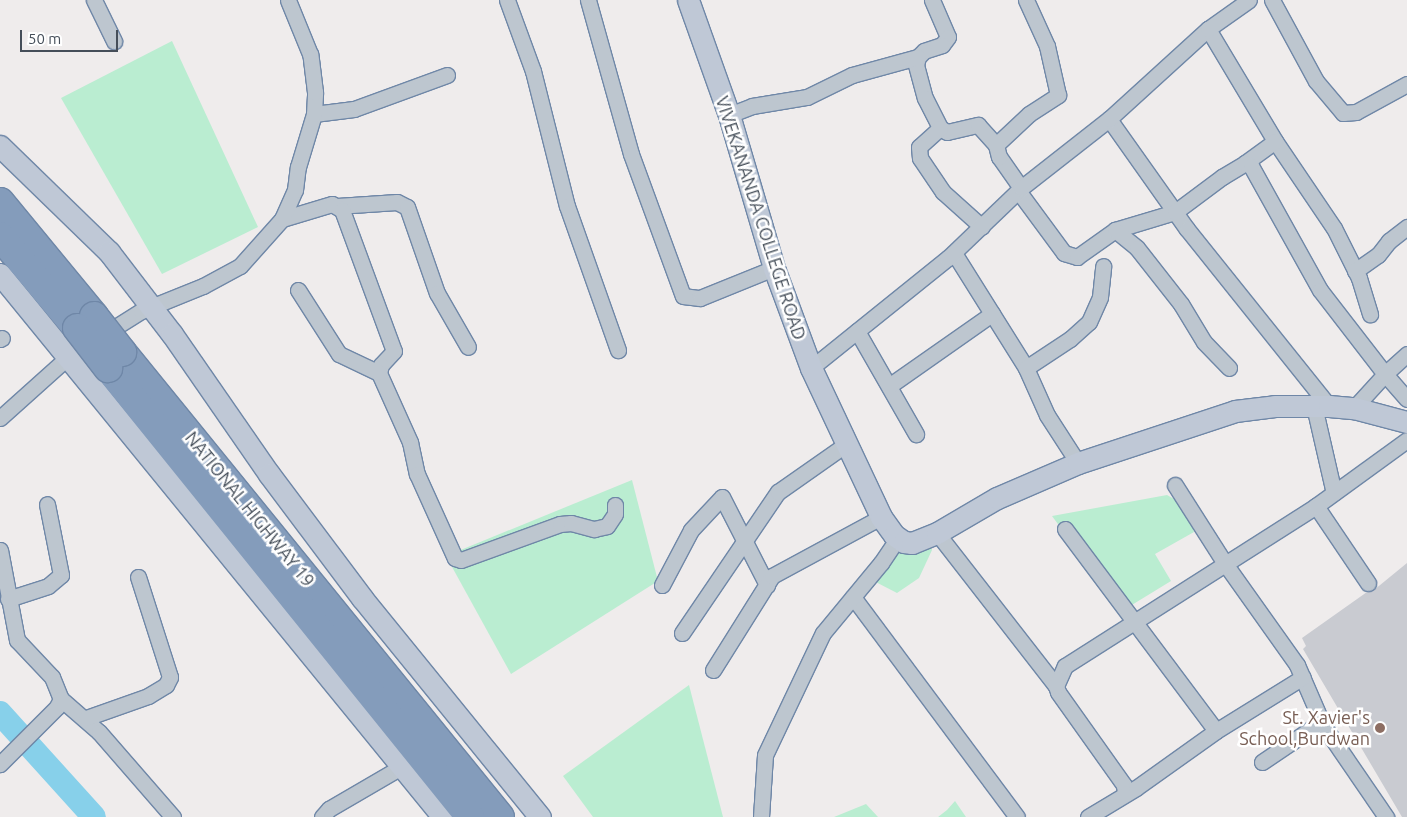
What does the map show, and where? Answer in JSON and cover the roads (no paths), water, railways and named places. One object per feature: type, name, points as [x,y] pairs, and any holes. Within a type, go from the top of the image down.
[{"type":"highway","points":[[0,202],[85,322],[470,817]]},
{"type":"highway","points":[[0,236],[85,322]]},
{"type":"highway","name":"NATIONAL HIGHWAY 19","points":[[115,360],[500,817]]},
{"type":"main road","name":"VIVEKANANDA COLLEGE ROAD","points":[[688,0],[729,115],[774,268],[811,368],[845,445],[881,517],[898,538]]},
{"type":"main road","points":[[0,146],[109,252],[151,305],[296,512],[540,817]]},
{"type":"main road","points":[[0,274],[443,817]]},
{"type":"main road","points":[[898,538],[912,543],[937,533],[997,498],[1078,463],[1235,411],[1275,406],[1354,408],[1407,436]]},
{"type":"street","points":[[94,0],[114,41]]},
{"type":"street","points":[[0,418],[68,357],[151,305],[203,286],[240,266],[282,219],[292,200],[314,114],[314,71],[303,34],[288,0]]},
{"type":"street","points":[[507,0],[533,71],[567,206],[618,350]]},
{"type":"street","points":[[729,115],[752,106],[807,97],[852,75],[918,57],[924,51],[942,45],[948,37],[932,0]]},
{"type":"street","points":[[996,145],[1029,114],[1054,101],[1058,95],[1047,46],[1026,0]]},
{"type":"street","points":[[811,368],[954,253],[1020,190],[1109,119],[1232,5],[1249,0]]},
{"type":"street","points":[[1272,0],[1316,81],[1344,113],[1356,112],[1407,84]]},
{"type":"street","points":[[591,1],[631,154],[683,296],[700,298],[774,268]]},
{"type":"street","points":[[1208,29],[1275,141],[1310,190],[1355,271],[1370,314]]},
{"type":"street","points":[[918,57],[916,65],[925,98],[940,128],[947,132],[978,125],[996,145],[999,157],[1020,190],[1069,257],[1077,257],[1115,230],[1175,212],[1275,141]]},
{"type":"street","points":[[314,114],[354,109],[447,75]]},
{"type":"street","points":[[1109,119],[1175,212],[1321,406],[1334,493]]},
{"type":"street","points":[[940,128],[919,147],[920,158],[943,192],[982,226]]},
{"type":"street","points":[[1245,163],[1251,166],[1259,178],[1320,290],[1385,374],[1407,399]]},
{"type":"street","points":[[282,219],[324,205],[337,206],[397,202],[407,208],[437,293],[468,347]]},
{"type":"street","points":[[337,206],[342,210],[392,344],[393,356],[381,365],[379,372],[410,442],[417,474],[458,560],[560,524],[571,523],[594,529],[608,526],[615,514],[615,505]]},
{"type":"street","points":[[1355,271],[1378,255],[1389,241],[1407,227]]},
{"type":"street","points":[[1115,230],[1137,248],[1180,304],[1204,342],[1229,368]]},
{"type":"street","points":[[954,253],[1026,368],[1047,415],[1078,463]]},
{"type":"street","points":[[1026,368],[1070,339],[1089,322],[1100,297],[1103,266]]},
{"type":"street","points":[[298,290],[339,354],[379,372]]},
{"type":"street","points":[[889,386],[992,314]]},
{"type":"street","points":[[857,331],[916,434]]},
{"type":"street","points":[[1354,408],[1385,374],[1407,354]]},
{"type":"street","points":[[1056,686],[1065,666],[1316,506],[1407,436]]},
{"type":"street","points":[[682,633],[778,492],[845,445]]},
{"type":"street","points":[[1175,485],[1226,565],[1303,676],[1321,722],[1386,817]]},
{"type":"street","points":[[662,584],[691,530],[719,498],[724,498],[746,539],[767,585]]},
{"type":"street","points":[[8,599],[48,586],[61,576],[47,504]]},
{"type":"street","points":[[1316,506],[1368,583]]},
{"type":"street","points":[[713,670],[772,576],[881,517]]},
{"type":"street","points":[[1065,529],[1216,730]]},
{"type":"street","points":[[937,533],[1056,686],[1069,710],[1124,785],[1125,793]]},
{"type":"street","points":[[761,817],[765,755],[822,633],[853,597],[898,538]]},
{"type":"street","points":[[0,550],[17,640],[52,677],[59,703],[86,718],[173,817]]},
{"type":"street","points":[[86,718],[148,696],[166,684],[170,677],[138,577]]},
{"type":"street","points":[[853,597],[1017,817]]},
{"type":"street","points":[[1097,815],[1125,793],[1136,788],[1216,730],[1303,676]]},
{"type":"street","points":[[0,764],[59,703]]},
{"type":"street","points":[[1262,762],[1321,722]]},
{"type":"street","points":[[322,817],[329,810],[394,771]]},
{"type":"waterway","points":[[0,713],[94,817]]},
{"type":"place","name":"St. Xavier's School,Burdwan","points":[[1380,728]]}]
